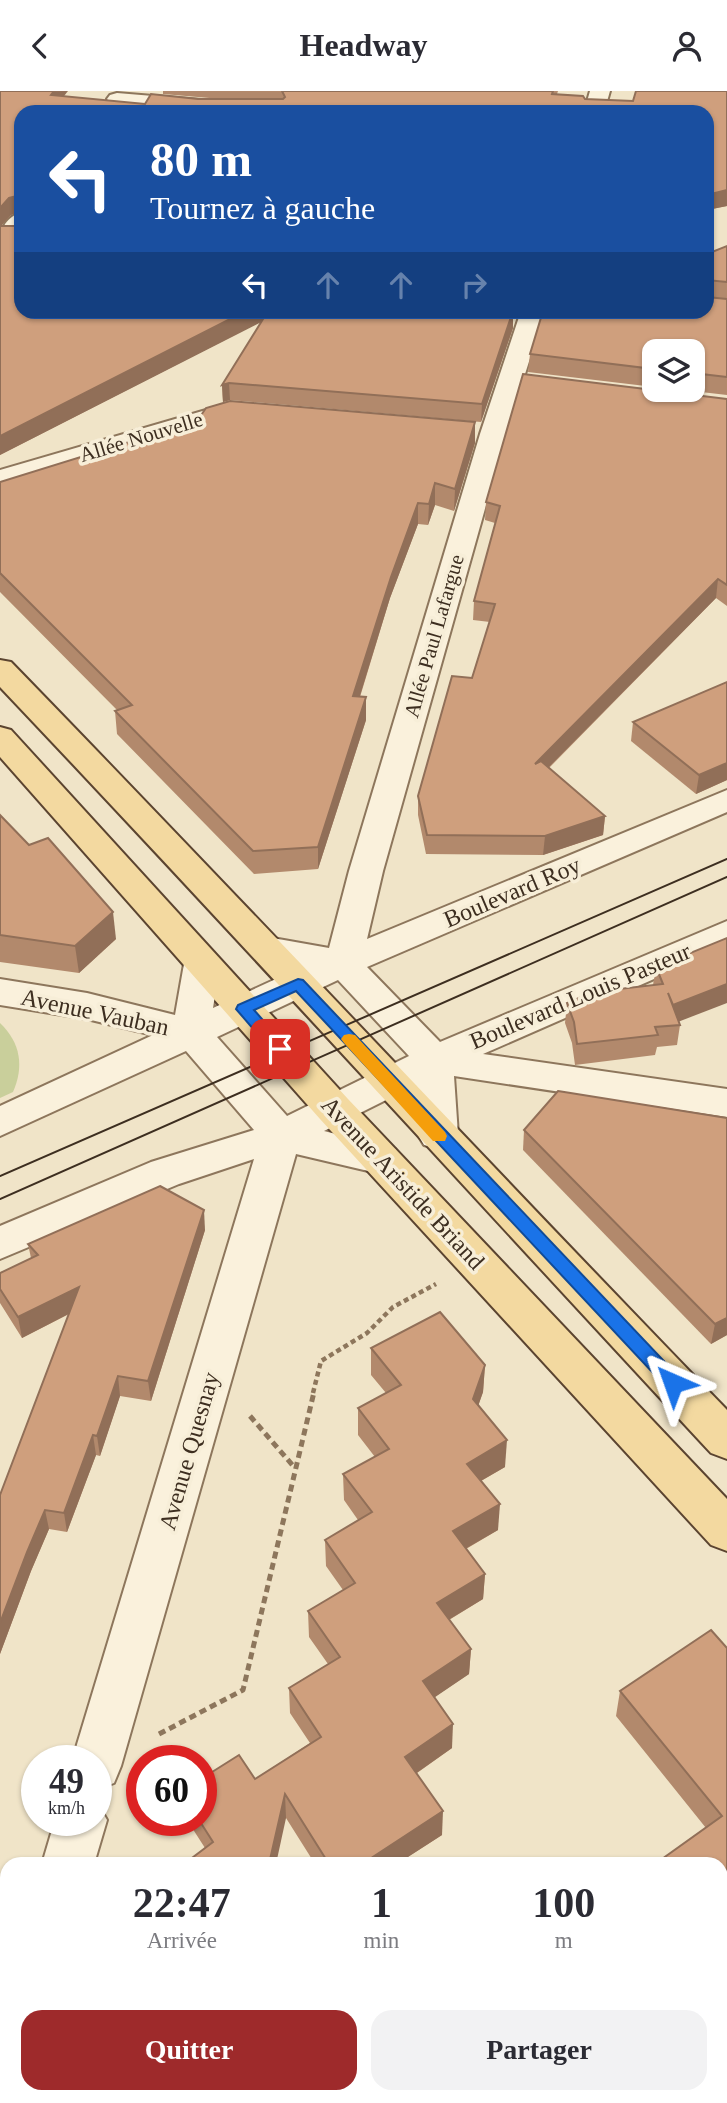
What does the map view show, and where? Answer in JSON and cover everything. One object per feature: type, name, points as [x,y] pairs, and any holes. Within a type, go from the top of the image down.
[{"type":"main road","points":[[0,669],[267,949],[389,1083],[727,1440]]},
{"type":"main road","name":"Avenue Aristide Briand","points":[[0,737],[334,1109],[727,1531]]},
{"type":"street","points":[[116,101],[173,105]]},
{"type":"street","name":"Allée Paul Lafargue","points":[[343,964],[479,432],[524,382],[532,319]]},
{"type":"street","name":"Allée Nouvelle","points":[[0,479],[230,411],[272,414]]},
{"type":"street","name":"Boulevard Roy","points":[[0,1122],[343,964],[727,800]]},
{"type":"street","name":"Boulevard Louis Pasteur","points":[[0,1243],[165,1173],[281,1136],[434,1060],[727,933]]},
{"type":"street","points":[[267,949],[343,964],[434,1060],[727,1103]]},
{"type":"street","points":[[202,964],[191,1032],[281,1136],[381,1159]]},
{"type":"street","name":"Avenue Vauban","points":[[0,992],[87,1006],[191,1032]]},
{"type":"street","points":[[434,1060],[438,1135]]},
{"type":"street","name":"Avenue Quesnay","points":[[102,1745],[281,1136]]},
{"type":"street","points":[[70,1857],[76,1836]]},
{"type":"path","points":[[157,1736],[243,1690],[321,1361],[368,1333],[393,1307],[477,1262]]},
{"type":"path","points":[[212,1373],[295,1468]]},
{"type":"green space","points":[[0,1023],[16,1047],[19,1073],[13,1092],[0,1098]]},
{"type":"building","points":[[0,91],[54,91],[51,95],[145,104],[151,94],[198,99],[283,99],[285,97],[282,91],[553,91],[552,94],[583,96],[585,99],[633,101],[636,91],[727,91],[727,190],[714,193],[714,105],[14,105],[14,197],[9,198],[0,208]]},
{"type":"building","points":[[0,226],[14,226],[14,319],[230,319],[0,436]]},
{"type":"building","points":[[727,246],[727,282],[714,281],[714,251]]},
{"type":"building","points":[[714,298],[727,299],[727,377],[705,374],[705,339],[642,339],[642,368],[530,354],[541,319],[714,319]]},
{"type":"building","points":[[263,319],[510,319],[482,404],[229,383],[222,385]]},
{"type":"building","points":[[523,374],[642,389],[642,402],[705,402],[705,396],[727,399],[727,585],[718,579],[535,764],[541,761],[605,816],[545,836],[427,835],[418,796],[452,676],[472,678],[495,604],[474,601],[500,506],[486,502]]},
{"type":"building","points":[[230,401],[475,422],[455,489],[435,483],[429,504],[418,503],[353,696],[366,697],[318,847],[253,851],[115,711],[132,705],[0,573],[0,482],[197,421],[206,408]]},
{"type":"building","points":[[727,682],[727,763],[699,775],[633,722]]},
{"type":"building","points":[[0,815],[29,845],[48,838],[113,912],[75,946],[0,935]]},
{"type":"building","points":[[727,938],[727,984],[673,1005],[668,993],[680,1025],[655,1027],[658,1035],[577,1044],[574,1022],[567,1003],[593,992],[663,984],[656,967]]},
{"type":"building","points":[[558,1091],[727,1118],[727,1318],[715,1324],[524,1130]]},
{"type":"building","points":[[160,1186],[204,1210],[148,1381],[118,1376],[97,1436],[93,1435],[64,1513],[45,1510],[0,1623],[0,1495],[79,1287],[18,1317],[0,1289],[0,1273],[38,1255],[28,1244]]},
{"type":"building","points":[[440,1312],[485,1365],[473,1399],[507,1440],[467,1464],[500,1504],[453,1531],[485,1574],[437,1603],[471,1649],[423,1681],[453,1724],[405,1757],[443,1811],[373,1857],[325,1857],[285,1794],[271,1857],[193,1857],[213,1842],[209,1836],[217,1836],[217,1769],[239,1755],[255,1779],[321,1737],[289,1688],[340,1657],[308,1611],[355,1583],[325,1540],[372,1512],[343,1474],[389,1449],[358,1408],[401,1385],[371,1348]]},
{"type":"building","points":[[711,1630],[727,1648],[727,1857],[665,1857],[722,1816],[620,1691]]},
{"type":"tram line","points":[[0,1176],[727,859]]},
{"type":"tram line","points":[[0,1199],[727,877]]},
{"type":"slow traffic","points":[[349,1039],[439,1136]]},
{"type":"route","points":[[280,1049],[243,1009],[298,984],[673,1383]]}]
